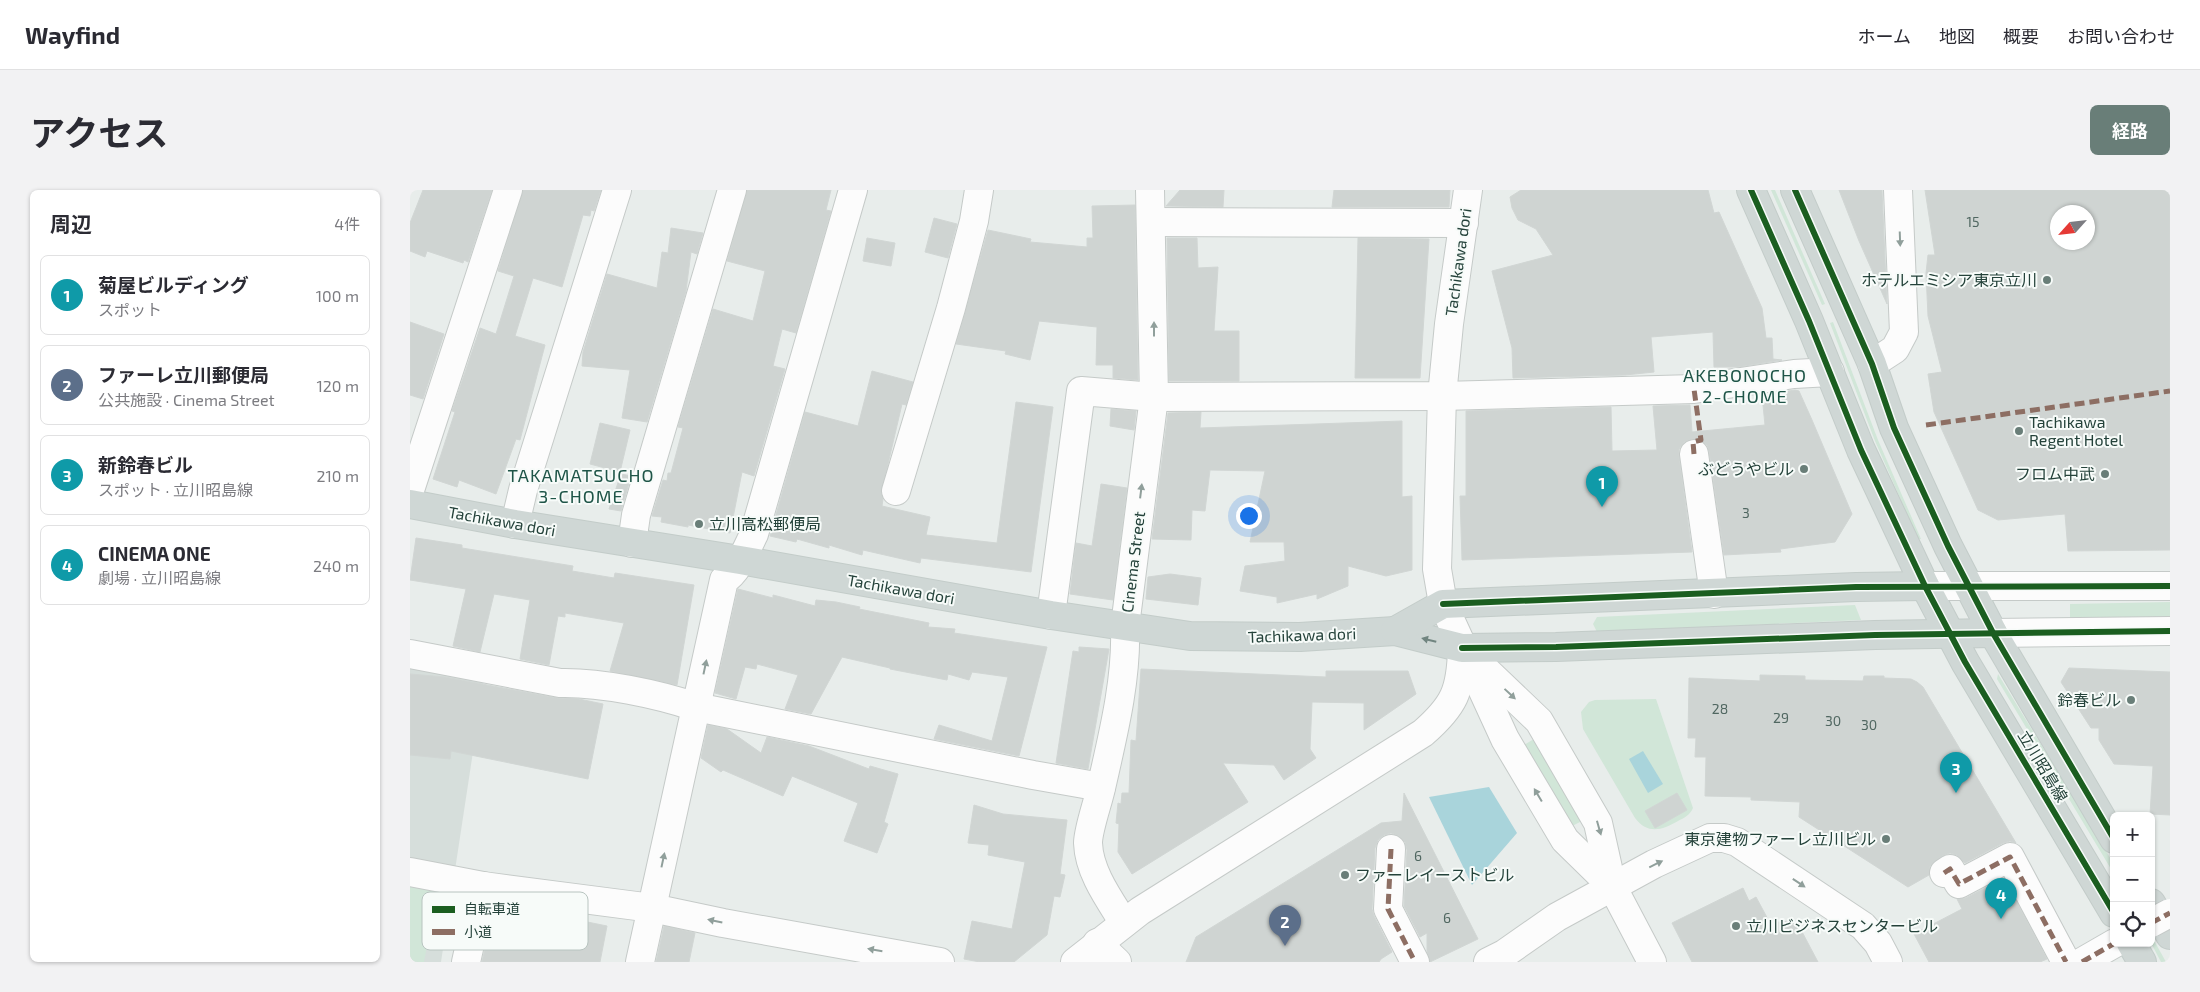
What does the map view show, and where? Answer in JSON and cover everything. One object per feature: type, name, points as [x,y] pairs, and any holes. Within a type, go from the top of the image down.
[{"type":"main road","name":"立川昭島線","points":[[1751,190],[1830,372],[1861,450],[1924,586],[1949,633],[2110,906]]},
{"type":"main road","name":"立川昭島線","points":[[1795,190],[1872,364],[1894,428],[1968,586],[1993,633],[2110,832]]},
{"type":"main road","name":"Tachikawa dori","points":[[410,504],[515,524],[740,560],[1050,615],[1190,636],[1300,637],[1395,631]]},
{"type":"main road","points":[[1395,631],[1443,604],[1856,587],[1924,586]]},
{"type":"main road","points":[[1395,631],[1462,648],[1556,647],[1993,633]]},
{"type":"main road","points":[[2159,910],[2170,935]]},
{"type":"main road","points":[[2134,947],[2142,962]]},
{"type":"street","points":[[410,490],[508,190]]},
{"type":"street","points":[[515,524],[523,490],[617,190]]},
{"type":"street","points":[[632,543],[638,506],[732,190]]},
{"type":"street","points":[[640,962],[724,580],[728,578],[740,560],[754,534],[853,190]]},
{"type":"street","points":[[896,491],[951,308],[974,221],[979,190]]},
{"type":"street","name":"Tachikawa dori","points":[[1468,190],[1449,324],[1442,396],[1437,569],[1443,604],[1505,739],[1565,840],[1612,886]]},
{"type":"street","points":[[1872,364],[1895,349],[1904,332],[1898,190]]},
{"type":"street","points":[[1154,203],[1464,223]]},
{"type":"street","name":"Cinema Street","points":[[1124,923],[1102,888],[1093,867],[1088,843],[1101,787],[1126,656],[1125,626],[1154,397],[1154,203]]},
{"type":"street","points":[[1050,615],[1081,391],[1154,397],[1442,396],[1694,389],[1794,374],[1830,372]]},
{"type":"street","points":[[1694,454],[1714,594]]},
{"type":"street","points":[[1924,586],[2170,586]]},
{"type":"street","points":[[1993,633],[2170,631]]},
{"type":"street","points":[[1462,648],[1539,721],[1598,823],[1612,886],[1652,962]]},
{"type":"street","points":[[1082,957],[1124,923],[1423,733],[1440,719],[1455,698],[1462,675],[1462,648]]},
{"type":"street","points":[[410,654],[560,682],[577,682],[669,698],[696,707],[1101,787]]},
{"type":"street","points":[[1488,962],[1504,954],[1557,917],[1612,886],[1710,838],[1724,838],[1737,842],[1863,926],[1878,943],[1888,962]]},
{"type":"street","points":[[1391,849],[1388,909],[1415,962]]},
{"type":"street","points":[[1944,873],[1950,869],[1958,884],[2010,857],[2083,961],[2110,946]]},
{"type":"street","points":[[410,872],[483,886],[529,892]]},
{"type":"street","points":[[482,892],[483,886]]},
{"type":"street","points":[[588,900],[652,908],[723,923],[940,962]]},
{"type":"street","points":[[1082,957],[1116,962]]},
{"type":"shaded area","points":[[410,664],[485,673],[452,892],[422,892],[422,950],[443,950],[441,962],[410,962]]},
{"type":"green space","points":[[1771,190],[1775,190],[1825,304],[1822,305]]},
{"type":"green space","points":[[1833,322],[1878,440],[1921,539],[1918,539],[1875,441],[1830,323]]},
{"type":"green space","points":[[2170,602],[2170,617],[2070,618],[2070,604]]},
{"type":"green space","points":[[1855,605],[1861,620],[1597,632],[1593,624],[1597,617]]},
{"type":"green space","points":[[1998,674],[2110,857],[2110,867],[1997,679]]},
{"type":"green space","points":[[1656,699],[1693,808],[1682,819],[1666,827],[1650,829],[1635,818],[1583,729],[1581,712],[1589,702],[1595,700]]},
{"type":"green space","points":[[1534,739],[1582,821],[1572,826],[1524,745]]},
{"type":"green space","points":[[410,887],[437,892],[422,892],[422,950],[426,950],[424,962],[410,962]]},
{"type":"green space","points":[[2155,942],[2166,962],[2161,962],[2153,947],[2155,947]]},
{"type":"water","points":[[1643,751],[1663,784],[1648,793],[1629,759]]},
{"type":"water","points":[[1489,787],[1517,833],[1472,885],[1429,797]]},
{"type":"building","points":[[423,190],[492,190],[468,262],[464,260],[463,263],[427,251],[425,257],[410,251],[410,223]]},
{"type":"building","points":[[523,190],[601,190],[594,211],[591,210],[590,216],[583,215],[562,287],[533,278],[515,336],[545,345],[520,440],[516,439],[496,494],[459,480],[457,487],[433,479],[455,412],[452,411],[480,328],[496,334],[514,276],[498,271]]},
{"type":"building","points":[[747,190],[831,190],[826,210],[831,211],[796,333],[782,329],[773,366],[785,369],[754,476],[742,472],[730,533],[661,522],[662,517],[652,516],[663,480],[667,481],[668,473],[671,473],[683,428],[678,427],[713,309],[753,321],[765,271],[727,261]]},
{"type":"building","points":[[1180,190],[1224,190],[1223,207],[1166,206]]},
{"type":"building","points":[[1334,190],[1450,190],[1449,207],[1332,207]]},
{"type":"building","points":[[1521,190],[1708,190],[1714,213],[1719,212],[1762,308],[1766,338],[1772,338],[1773,359],[1782,360],[1738,367],[1714,367],[1713,332],[1651,337],[1654,372],[1625,375],[1513,378],[1512,348],[1492,271],[1553,255],[1536,229],[1518,220],[1512,208],[1510,197]]},
{"type":"building","points":[[1839,190],[1882,190],[1887,304],[1859,241]]},
{"type":"building","points":[[1925,190],[2170,190],[2170,550],[2068,551],[2065,514],[1998,520],[1978,510],[1934,412],[1928,374],[1942,372],[1928,316],[1926,273],[1928,255],[1935,255]]},
{"type":"building","points":[[1135,205],[1138,380],[1113,378],[1113,365],[1096,365],[1097,327],[1039,321],[1030,360],[1005,354],[1006,351],[956,344],[988,230],[1031,239],[1030,242],[1087,247],[1087,238],[1093,238],[1092,206]]},
{"type":"building","points":[[934,218],[957,224],[948,258],[925,252]]},
{"type":"building","points":[[671,228],[703,233],[697,254],[691,252],[686,291],[647,422],[622,418],[630,370],[582,366],[583,352],[607,274],[657,288],[662,252],[668,253]]},
{"type":"building","points":[[867,238],[895,243],[891,266],[863,261]]},
{"type":"building","points":[[1167,238],[1197,238],[1198,268],[1218,267],[1214,331],[1239,331],[1239,381],[1169,381]]},
{"type":"building","points":[[1358,238],[1429,239],[1420,378],[1355,378]]},
{"type":"building","points":[[410,322],[444,334],[423,399],[410,395]]},
{"type":"building","points":[[872,371],[913,382],[906,405],[902,404],[881,494],[883,499],[882,506],[930,517],[926,535],[997,543],[1016,402],[1053,407],[1031,572],[921,558],[920,563],[863,550],[862,555],[829,545],[829,548],[797,539],[796,542],[770,536],[805,412],[858,426]]},
{"type":"building","points":[[1799,391],[1852,514],[1835,542],[1780,549],[1781,552],[1724,555],[1709,451],[1707,445],[1700,440],[1692,439],[1684,442],[1679,449],[1679,456],[1692,552],[1462,560],[1460,496],[1466,496],[1466,411],[1611,407],[1612,451],[1657,450],[1653,406],[1690,405],[1692,432],[1765,425],[1762,395]]},
{"type":"building","points":[[1111,409],[1136,411],[1134,430],[1110,426]]},
{"type":"building","points":[[1201,412],[1200,428],[1402,421],[1402,497],[1412,496],[1412,570],[1386,576],[1348,566],[1348,586],[1317,599],[1317,594],[1277,603],[1277,597],[1240,591],[1245,566],[1285,561],[1284,542],[1250,542],[1265,471],[1210,470],[1205,511],[1192,510],[1191,540],[1152,539],[1168,413]]},
{"type":"building","points":[[600,423],[630,430],[620,472],[590,464]]},
{"type":"building","points":[[621,474],[631,476],[621,511],[609,509]]},
{"type":"building","points":[[1101,484],[1127,488],[1113,600],[1070,594],[1076,543],[1092,546]]},
{"type":"building","points":[[416,538],[462,545],[462,548],[573,566],[572,571],[614,578],[615,573],[694,585],[677,685],[610,671],[624,623],[565,613],[565,617],[558,616],[549,665],[520,659],[530,600],[494,594],[480,652],[453,646],[466,589],[410,580]]},
{"type":"building","points":[[1170,574],[1201,578],[1198,605],[1146,599],[1148,577]]},
{"type":"building","points":[[738,589],[773,598],[773,595],[815,606],[816,600],[836,602],[860,607],[859,609],[929,623],[928,627],[955,629],[954,633],[1047,647],[1019,756],[934,739],[939,725],[992,741],[1008,677],[972,672],[969,680],[948,674],[947,680],[842,657],[811,714],[785,709],[798,675],[757,664],[756,669],[745,667],[736,699],[715,693]]},
{"type":"building","points":[[1079,647],[1109,649],[1088,769],[1056,763],[1073,651],[1079,652]]},
{"type":"building","name":"鈴春ビル","points":[[2069,668],[2170,672],[2170,815],[2150,812],[2153,766],[2114,764],[2099,740],[2099,728],[2091,728],[2061,682]]},
{"type":"building","points":[[1141,669],[1326,677],[1326,671],[1408,671],[1416,694],[1364,730],[1364,703],[1312,702],[1310,749],[1316,758],[1284,780],[1274,765],[1223,763],[1248,802],[1132,874],[1118,852],[1119,824],[1116,823],[1118,803],[1121,804],[1122,793],[1129,793],[1131,740],[1136,741]]},
{"type":"building","points":[[410,674],[445,677],[557,698],[579,699],[603,704],[588,779],[451,751],[450,759],[410,755]]},
{"type":"building","points":[[1760,675],[1805,676],[1805,680],[1863,681],[1864,676],[1884,676],[1884,678],[1911,679],[1917,682],[1923,687],[2016,843],[2010,841],[2003,843],[1965,863],[1957,855],[1950,853],[1942,856],[1930,866],[1929,875],[1908,887],[1799,817],[1800,802],[1751,800],[1751,797],[1705,796],[1706,757],[1695,757],[1696,738],[1688,738],[1689,678],[1760,681]]},
{"type":"building","points":[[708,725],[727,729],[761,753],[767,737],[809,746],[869,769],[870,766],[898,774],[884,822],[888,824],[877,853],[844,841],[858,803],[792,776],[783,796],[723,770],[721,772],[701,758]]},
{"type":"building","name":"ファーレイーストビル","points":[[1404,793],[1478,939],[1430,962],[1427,951],[1427,933],[1420,937],[1404,906],[1407,850],[1405,842],[1399,836],[1391,833],[1384,835],[1378,840],[1375,848],[1372,909],[1392,952],[1379,962],[1186,962],[1196,937],[1381,823],[1402,821]]},
{"type":"building","points":[[1677,793],[1687,810],[1655,828],[1645,811]]},
{"type":"building","points":[[974,805],[1003,814],[1067,820],[1060,874],[1065,875],[1060,897],[1054,896],[1047,935],[1014,962],[980,962],[964,959],[972,921],[1012,929],[1025,862],[988,855],[989,845],[968,843]]},
{"type":"building","points":[[2004,878],[2047,959],[2040,962],[1929,962],[1914,934],[1962,909],[1957,899],[1966,898]]},
{"type":"building","name":"立川ビジネスセンタービル","points":[[1743,888],[1749,901],[1756,897],[1770,923],[1790,921],[1800,928],[1818,962],[1692,962],[1672,923]]},
{"type":"building","points":[[588,922],[607,926],[600,962],[482,962],[485,950],[588,950]]},
{"type":"building","points":[[664,926],[695,933],[689,962],[656,962]]},
{"type":"marked path","points":[[1694,389],[1701,440],[1693,442],[1694,454]]},
{"type":"marked path","points":[[1926,425],[2170,391]]},
{"type":"marked path","points":[[1391,849],[1388,909],[1415,962]]},
{"type":"marked path","points":[[1944,873],[1950,869],[1959,884],[2010,857],[2066,962]]},
{"type":"marked path","points":[[2155,921],[2170,913]]},
{"type":"marked path","points":[[2082,962],[2110,946]]},
{"type":"cycle path","points":[[1751,190],[1809,321],[1861,450],[1925,586],[1965,662],[2110,906]]},
{"type":"cycle path","points":[[1795,190],[1872,364],[1894,428],[1948,546],[1993,633],[2110,832]]},
{"type":"cycle path","points":[[1443,604],[1856,587],[2170,586]]},
{"type":"cycle path","points":[[1462,648],[1556,647],[1875,635],[2170,631]]},
{"type":"place","name":"ホテルエミシア東京立川","points":[[2047,280]]},
{"type":"place","name":"Tachikawa Regent Hotel","points":[[2019,431]]},
{"type":"place","name":"ぶどうやビル","points":[[1804,469]]},
{"type":"place","name":"フロム中武","points":[[2105,474]]},
{"type":"place","name":"菊屋ビルディング","points":[[1602,507]]},
{"type":"place","name":"立川高松郵便局","points":[[699,524]]},
{"type":"place","name":"鈴春ビル","points":[[2131,700]]},
{"type":"place","name":"新鈴春ビル","points":[[1956,793]]},
{"type":"place","name":"東京建物ファーレ立川ビル","points":[[1886,839]]},
{"type":"place","name":"ファーレイーストビル","points":[[1345,875]]},
{"type":"place","name":"CINEMA ONE","points":[[2001,919]]},
{"type":"place","name":"立川ビジネスセンタービル","points":[[1736,926]]},
{"type":"place","name":"ファーレ立川郵便局","points":[[1285,946]]},
{"type":"district","name":"AKEBONOCHO 2-CHOME","points":[[1745,386]]},
{"type":"district","name":"TAKAMATSUCHO 3-CHOME","points":[[581,486]]}]
